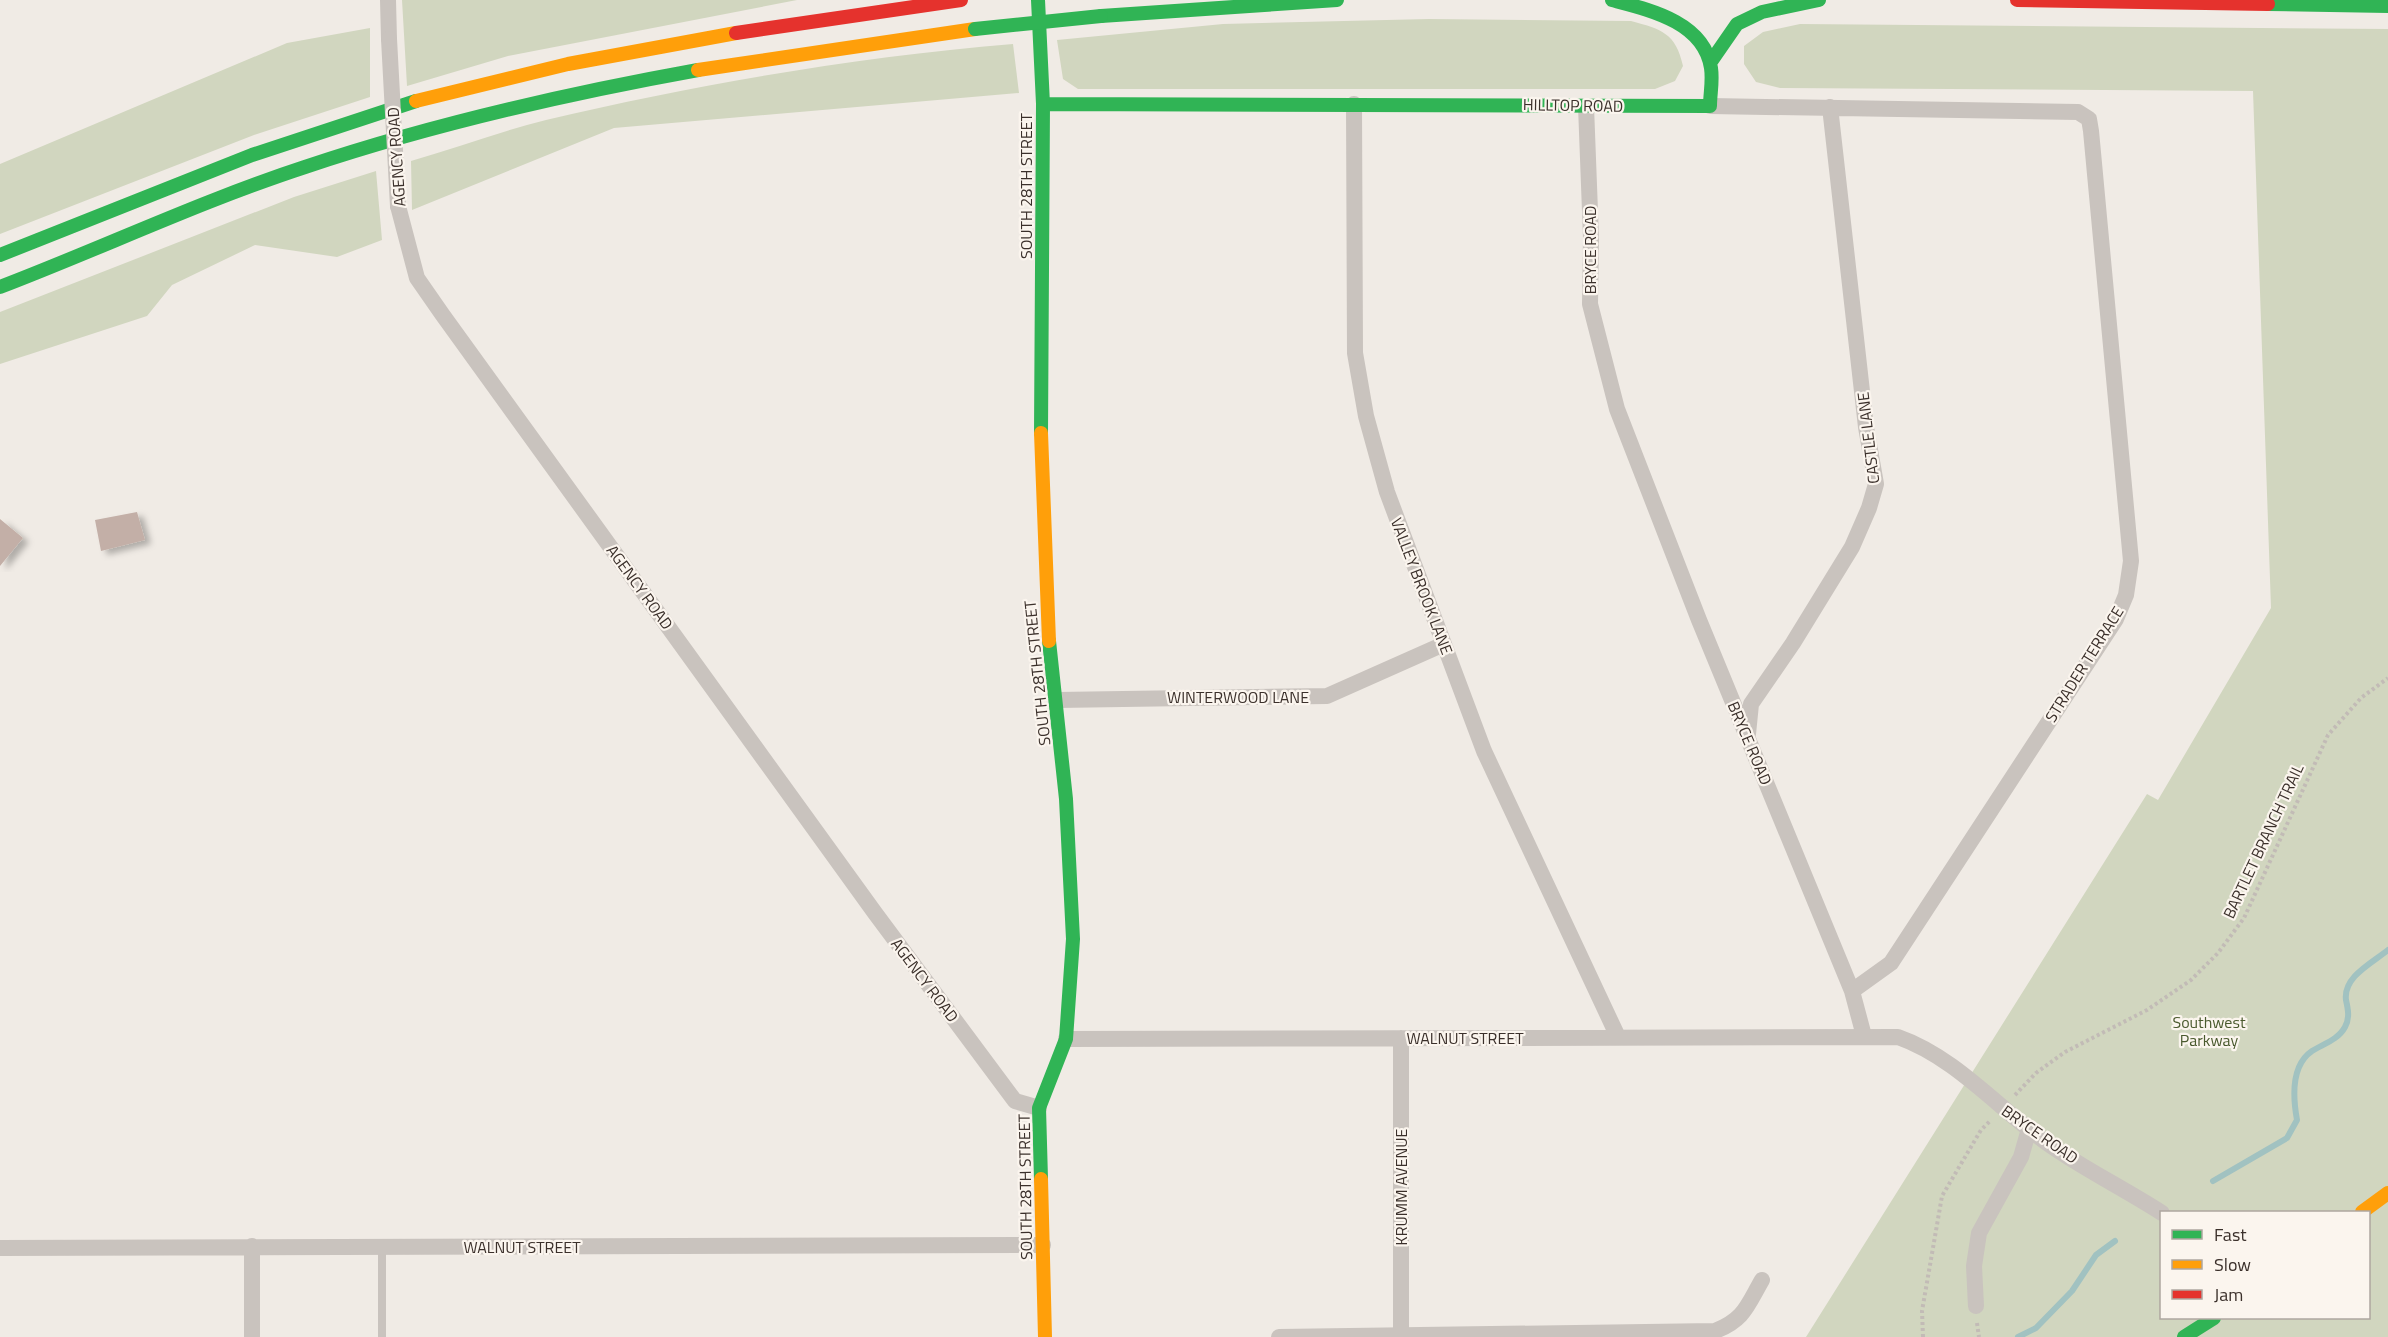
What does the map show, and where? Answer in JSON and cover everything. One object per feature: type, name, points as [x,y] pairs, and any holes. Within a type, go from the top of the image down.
[{"type":"main road","points":[[0,255],[246,157],[337,125],[462,89],[561,65],[751,29],[961,0]]},
{"type":"main road","name":"SOUTH 28TH STREET","points":[[1038,0],[1042,104],[1041,483],[1048,645],[1057,700],[1073,939],[1066,1039],[1039,1108],[1045,1337]]},
{"type":"main road","points":[[0,287],[265,180],[345,153],[470,117],[564,94],[754,58],[975,29],[1101,16],[1337,0]]},
{"type":"main road","points":[[1612,0],[1678,22],[1697,40],[1710,63],[1710,106]]},
{"type":"main road","points":[[1710,63],[1737,24],[1762,12],[1819,0]]},
{"type":"main road","points":[[2017,0],[2388,6]]},
{"type":"main road","name":"HILLTOP ROAD","points":[[1042,104],[1710,106]]},
{"type":"main road","points":[[2363,1211],[2388,1193]]},
{"type":"main road","points":[[2184,1337],[2211,1319]]},
{"type":"street","name":"AGENCY ROAD","points":[[388,0],[398,206],[417,278],[875,913],[1015,1101],[1039,1108]]},
{"type":"street","name":"VALLEY BROOK LANE","points":[[1354,104],[1355,353],[1366,416],[1387,492],[1484,751],[1618,1037]]},
{"type":"street","name":"BRYCE ROAD","points":[[1586,106],[1591,238],[1590,304],[1617,409],[1694,609],[1852,991],[1864,1036],[1898,1037],[1918,1044],[1940,1057],[2049,1144],[2160,1211]]},
{"type":"street","name":"HILLTOP ROAD","points":[[1710,106],[1830,106],[2078,112],[2089,119],[2091,131]]},
{"type":"street","name":"CASTLE LANE","points":[[1748,736],[1750,704],[1793,643],[1852,547],[1869,508],[1876,484],[1866,427],[1830,106]]},
{"type":"street","name":"STRADER TERRACE","points":[[1852,991],[1891,963],[2116,619],[2126,595],[2131,561],[2091,131]]},
{"type":"street","name":"WINTERWOOD LANE","points":[[1057,700],[1327,696],[1444,644]]},
{"type":"street","name":"WALNUT STREET","points":[[1066,1039],[1864,1036]]},
{"type":"street","name":"KRUMM AVENUE","points":[[1401,1038],[1401,1335]]},
{"type":"street","points":[[1976,1306],[1974,1266],[1979,1233],[2014,1172],[2029,1129]]},
{"type":"street","name":"WALNUT STREET","points":[[0,1248],[1043,1245]]},
{"type":"street","points":[[252,1246],[252,1337]]},
{"type":"street","points":[[1279,1337],[1618,1336],[1715,1332],[1734,1324],[1762,1280]]},
{"type":"lane","points":[[382,1248],[382,1337]]},
{"type":"path","name":"BARTLET BRANCH TRAIL","points":[[1923,1337],[1922,1311],[1942,1196],[1981,1130],[2036,1073],[2065,1052],[2147,1010],[2191,980],[2218,952],[2244,918],[2328,735],[2361,698],[2388,678]]},
{"type":"green space","points":[[402,0],[797,0],[508,56],[407,86]]},
{"type":"green space","points":[[1429,19],[1631,21],[1666,34],[1676,46],[1683,66],[1675,81],[1655,89],[1078,89],[1063,79],[1057,40],[1223,24]]},
{"type":"green space","name":"Southwest Parkway","points":[[1800,24],[2388,29],[2388,1337],[1806,1337],[2147,794],[2158,800],[2271,608],[2253,91],[1780,88],[1756,82],[1744,64],[1744,46],[1763,32]]},
{"type":"green space","points":[[370,28],[370,97],[254,135],[0,234],[0,164],[287,43]]},
{"type":"green space","points":[[1013,44],[1019,93],[614,128],[412,210],[411,161],[529,124],[661,95],[778,73],[895,56]]},
{"type":"green space","points":[[376,171],[382,240],[337,257],[255,245],[172,285],[147,316],[0,364],[0,312],[294,197]]},
{"type":"building","points":[[137,512],[145,540],[101,551],[95,520]]},
{"type":"building","points":[[0,519],[23,538],[0,566]]},
{"type":"waterway","points":[[2213,1181],[2287,1138],[2297,1120],[2294,1092],[2300,1065],[2312,1051],[2342,1031],[2348,1020],[2346,992],[2349,984],[2360,971],[2388,950]]},
{"type":"waterway","points":[[2018,1337],[2036,1328],[2072,1291],[2096,1255],[2115,1241]]},
{"type":"traffic: fast","points":[[1038,0],[1043,104],[1041,433]]},
{"type":"traffic: fast","points":[[1101,16],[1337,0]]},
{"type":"traffic: fast","points":[[1612,0],[1643,8],[1673,20],[1698,39],[1706,52],[1711,68],[1710,106]]},
{"type":"traffic: fast","points":[[1710,63],[1737,24],[1762,12],[1819,0]]},
{"type":"traffic: fast","points":[[2268,4],[2388,6]]},
{"type":"traffic: fast","points":[[975,29],[1101,16]]},
{"type":"traffic: fast","points":[[0,287],[266,180],[353,151],[500,111],[698,70]]},
{"type":"traffic: fast","points":[[0,255],[252,155],[416,101]]},
{"type":"traffic: fast","points":[[1043,104],[1710,106]]},
{"type":"traffic: fast","points":[[1041,1179],[1039,1108],[1066,1039],[1073,939],[1066,799],[1049,641]]},
{"type":"traffic: fast","points":[[2184,1337],[2212,1319]]},
{"type":"traffic: slow","points":[[698,70],[975,29]]},
{"type":"traffic: slow","points":[[416,101],[568,64],[736,33]]},
{"type":"traffic: slow","points":[[1041,433],[1049,641]]},
{"type":"traffic: slow","points":[[1041,1179],[1045,1337]]},
{"type":"traffic: slow","points":[[2363,1211],[2388,1193]]},
{"type":"traffic: jam","points":[[736,33],[961,0]]},
{"type":"traffic: jam","points":[[2017,0],[2268,4]]}]
